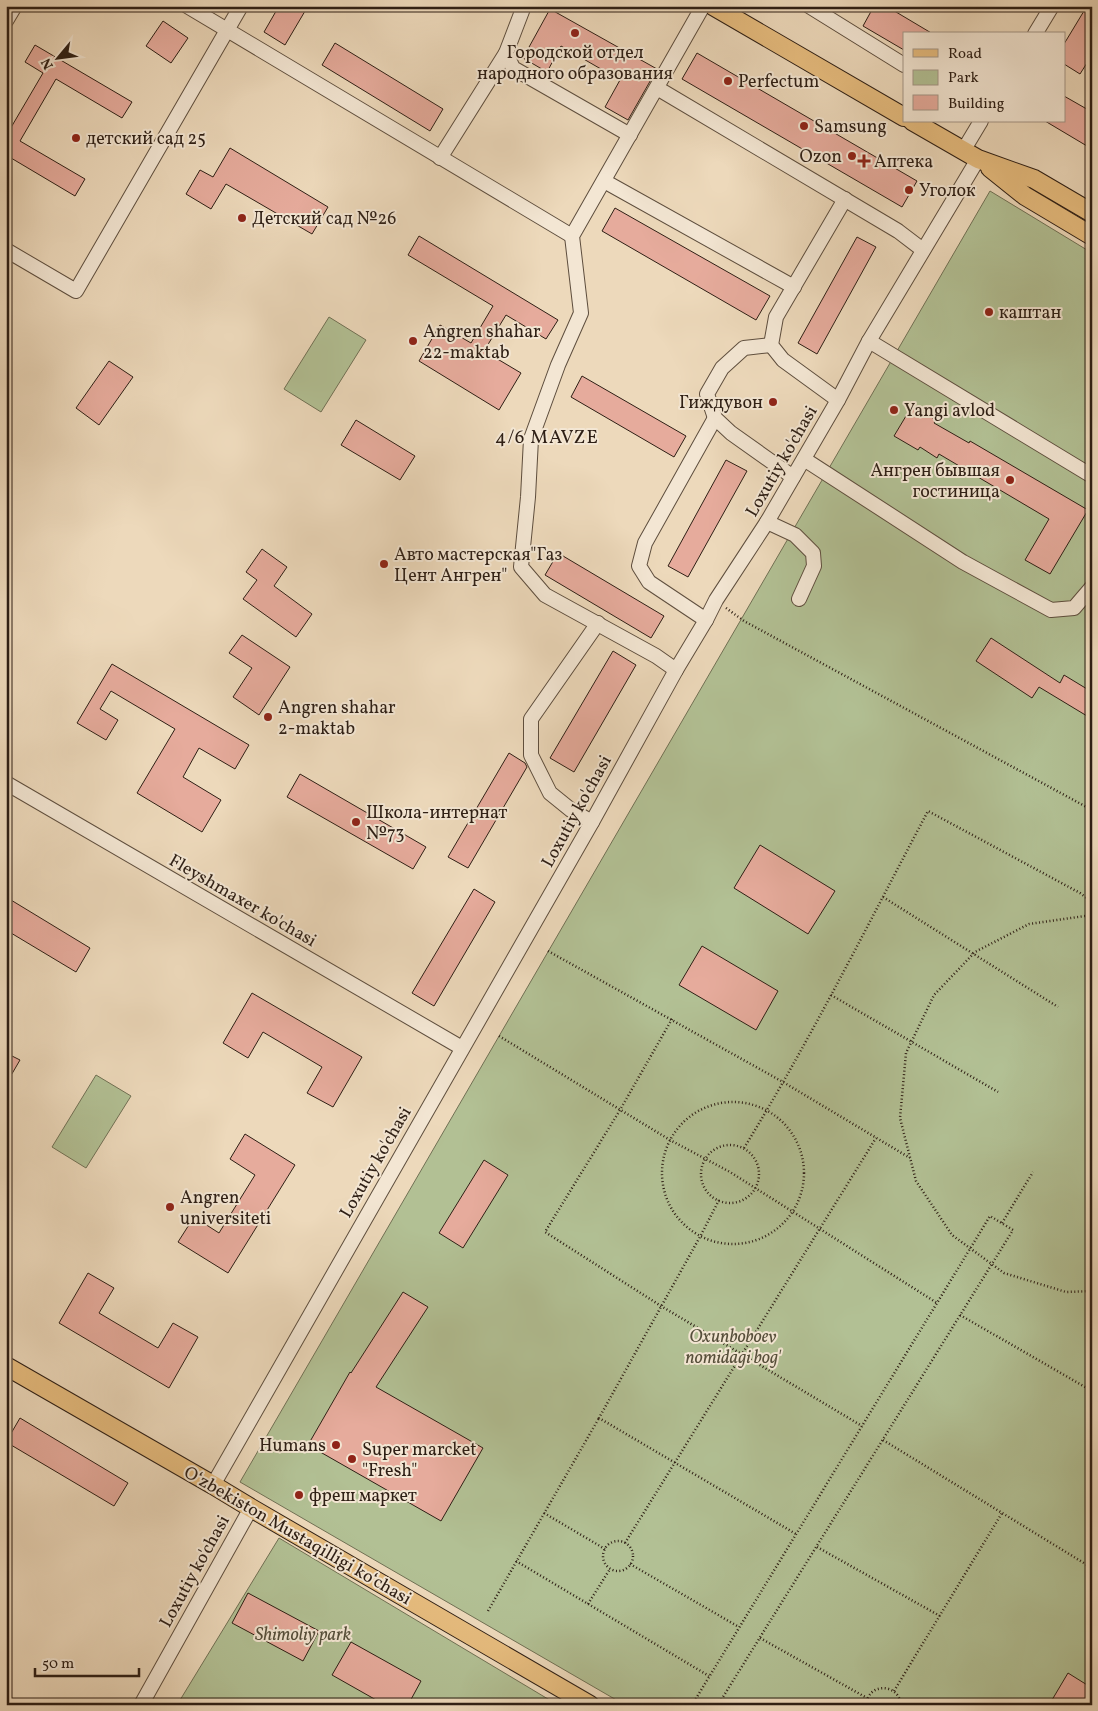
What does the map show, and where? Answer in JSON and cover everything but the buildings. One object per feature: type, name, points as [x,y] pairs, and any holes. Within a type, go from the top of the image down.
[{"type":"main road","points":[[713,6],[903,116]]},
{"type":"main road","points":[[914,122],[970,155],[1025,196],[1092,236]]},
{"type":"main road","points":[[970,155],[1034,179],[1092,213]]},
{"type":"main road","name":"O‘zbekiston Mustaqilligi ko‘chasi","points":[[6,1366],[213,1484],[590,1705]]},
{"type":"street","points":[[6,21],[15,6]]},
{"type":"street","points":[[186,6],[572,236]]},
{"type":"street","points":[[6,250],[76,291],[241,6]]},
{"type":"street","points":[[676,670],[656,656],[545,595],[521,567],[528,497],[531,439],[558,365],[581,314],[572,236],[703,6]]},
{"type":"street","points":[[809,6],[903,64]]},
{"type":"street","points":[[1036,32],[1052,6]]},
{"type":"street","points":[[440,158],[506,53],[521,7]]},
{"type":"street","points":[[506,53],[514,68],[630,135]]},
{"type":"street","points":[[657,88],[898,231],[924,250]]},
{"type":"street","name":"Loxutiy ko'chasi","points":[[213,1484],[592,822],[716,600],[767,522],[838,400],[869,342],[924,250],[970,155],[981,122]]},
{"type":"street","points":[[604,180],[794,287]]},
{"type":"street","points":[[838,400],[783,360],[771,345],[776,317],[845,199]]},
{"type":"street","points":[[869,342],[1092,476]]},
{"type":"street","points":[[771,345],[744,348],[722,368],[707,394],[715,418],[731,433],[793,476]]},
{"type":"street","points":[[706,620],[649,582],[639,566],[645,543],[715,418]]},
{"type":"street","points":[[804,459],[963,562],[1051,610],[1074,608],[1092,587]]},
{"type":"street","points":[[767,522],[795,535],[813,553],[814,566],[799,599]]},
{"type":"street","points":[[592,822],[571,810],[550,793],[531,755],[530,719],[598,624]]},
{"type":"street","name":"Fleyshmaxer ko'chasi","points":[[6,784],[462,1048]]},
{"type":"street","name":"Loxutiy ko'chasi","points":[[141,1705],[251,1508]]},
{"type":"path","points":[[716,600],[744,621],[1092,810]]},
{"type":"path","points":[[744,1148],[831,995],[928,810],[1080,893],[1092,902]]},
{"type":"path","points":[[883,897],[1058,1007]]},
{"type":"path","points":[[1092,915],[1029,924],[973,954],[934,995],[906,1053],[900,1118],[916,1181],[952,1234],[1004,1273],[1066,1292],[1092,1291]]},
{"type":"path","points":[[548,951],[783,1082],[910,1158]]},
{"type":"path","points":[[831,995],[998,1092]]},
{"type":"path","points":[[672,1019],[620,1110],[545,1232],[661,1306],[862,1426]]},
{"type":"path","points":[[499,1036],[670,1140],[794,1211],[937,1303]]},
{"type":"path","points":[[725,1102],[748,1103],[767,1110],[788,1127],[800,1147],[804,1170],[801,1193],[794,1211],[774,1231],[753,1241],[730,1244],[707,1239],[687,1226],[672,1208],[663,1186],[663,1162],[670,1140],[683,1121],[702,1108],[725,1102]]},
{"type":"path","points":[[625,1543],[876,1138]]},
{"type":"path","points":[[724,1145],[744,1148],[752,1154],[757,1163],[759,1172],[756,1188],[747,1197],[739,1201],[730,1203],[719,1200],[707,1190],[703,1182],[701,1173],[706,1159],[715,1149],[724,1145]]},
{"type":"path","points":[[1002,1223],[1033,1172]]},
{"type":"path","points":[[488,1611],[599,1418],[719,1200]]},
{"type":"path","points":[[692,1705],[990,1216],[1012,1230],[718,1705]]},
{"type":"path","points":[[960,1315],[1092,1391]]},
{"type":"path","points":[[599,1418],[796,1534]]},
{"type":"path","points":[[883,1440],[1092,1568]]},
{"type":"path","points":[[544,1513],[605,1549]]},
{"type":"path","points":[[894,1691],[1002,1513]]},
{"type":"path","points":[[613,1542],[625,1543],[630,1548],[633,1558],[624,1570],[610,1569],[604,1562],[605,1549],[613,1542]]},
{"type":"path","points":[[816,1547],[940,1616]]},
{"type":"path","points":[[516,1561],[709,1676]]},
{"type":"path","points":[[630,1564],[740,1627]]},
{"type":"path","points":[[588,1604],[610,1569]]},
{"type":"path","points":[[760,1638],[867,1698]]},
{"type":"path","points":[[866,1705],[867,1698],[872,1691],[877,1688],[888,1688],[894,1691],[901,1705]]},
{"type":"green space","name":"Oxunboboev nomidagi bog'","points":[[990,191],[1092,253],[1092,1705],[625,1705],[240,1482]]},
{"type":"green space","points":[[329,317],[366,340],[321,412],[284,389]]},
{"type":"green space","points":[[96,1075],[131,1096],[86,1168],[52,1147]]},
{"type":"green space","name":"Shimoliy park","points":[[279,1538],[558,1705],[177,1705]]},
{"type":"place","name":"Городской отдел народного образования","points":[[575,33]]},
{"type":"place","name":"Perfectum","points":[[728,81]]},
{"type":"place","name":"Samsung","points":[[804,126]]},
{"type":"place","name":"детский сад 25","points":[[76,138]]},
{"type":"place","name":"Ozon","points":[[852,156]]},
{"type":"place","name":"Аптека","points":[[864,161]]},
{"type":"place","name":"Уголок","points":[[909,190]]},
{"type":"place","name":"Детский сад №26","points":[[242,218]]},
{"type":"place","name":"каштан","points":[[989,312]]},
{"type":"place","name":"Angren shahar 22-maktab","points":[[413,341]]},
{"type":"place","name":"Гиждувон","points":[[773,402]]},
{"type":"place","name":"Yangi avlod","points":[[894,410]]},
{"type":"place","name":"Ангрен бывшая гостиница","points":[[1010,480]]},
{"type":"place","name":"Авто мастерская\"Газ Цент Ангрен\"","points":[[384,564]]},
{"type":"place","name":"Angren shahar 2-maktab","points":[[268,717]]},
{"type":"place","name":"Школа-интернат №73","points":[[356,822]]},
{"type":"place","name":"Angren universiteti","points":[[170,1207]]},
{"type":"place","name":"Humans","points":[[336,1445]]},
{"type":"place","name":"Super marcket \"Fresh\"","points":[[352,1459]]},
{"type":"place","name":"фреш маркет","points":[[299,1495]]},
{"type":"district","name":"4/6 MAVZE","points":[[547,436]]}]
